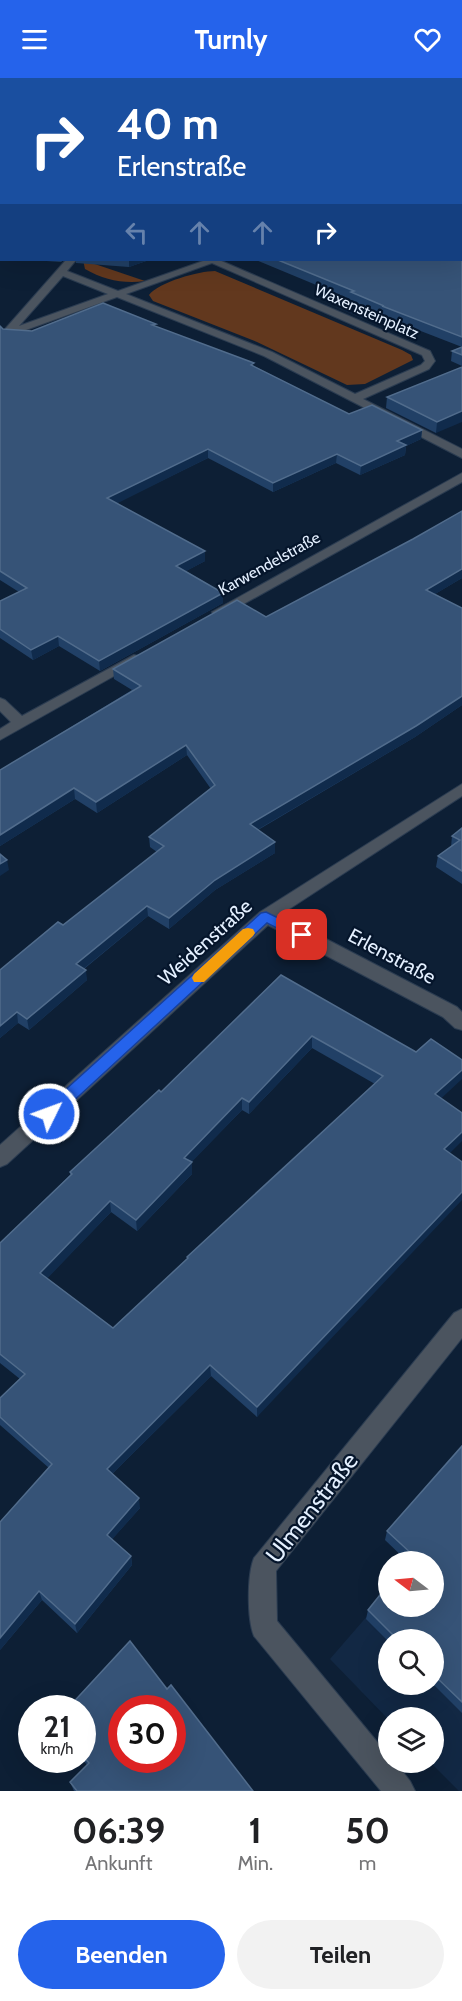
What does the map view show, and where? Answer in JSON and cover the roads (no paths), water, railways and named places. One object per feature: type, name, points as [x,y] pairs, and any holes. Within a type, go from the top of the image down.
[{"type":"street","points":[[4,336],[70,261]]},
{"type":"street","points":[[4,336],[210,261]]},
{"type":"street","name":"Waxensteinplatz","points":[[215,261],[426,353],[430,361],[425,367],[356,398]]},
{"type":"street","points":[[62,272],[240,342],[356,398],[462,454]]},
{"type":"street","name":"Karwendelstraße","points":[[211,616],[462,477]]},
{"type":"street","points":[[0,735],[143,654]]},
{"type":"street","points":[[0,703],[21,723]]},
{"type":"street","name":"Weidenstraße","points":[[0,1158],[266,916],[462,789]]},
{"type":"street","name":"Erlenstraße","points":[[266,916],[450,1012],[462,1023]]},
{"type":"street","name":"Ulmenstraße","points":[[400,1791],[264,1626],[263,1567],[462,1320]]}]
